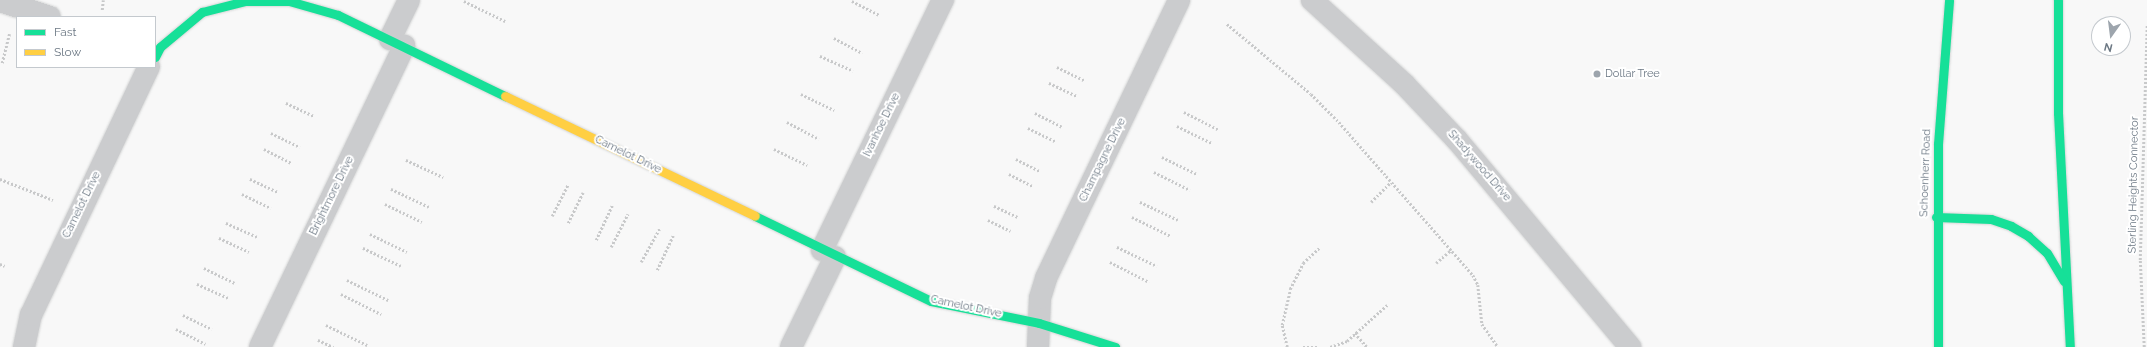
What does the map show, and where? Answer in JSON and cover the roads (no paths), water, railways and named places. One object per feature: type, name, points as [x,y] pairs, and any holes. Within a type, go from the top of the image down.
[{"type":"street","name":"Brightmore Drive","points":[[260,347],[397,43],[409,0]]},
{"type":"street","name":"Ivanhoe Drive","points":[[791,347],[829,253],[943,0]]},
{"type":"street","name":"Champagne Drive","points":[[1038,347],[1040,298],[1046,278],[1179,0]]},
{"type":"street","name":"Shadywood Drive","points":[[1312,0],[1405,85],[1457,140],[1630,347]]},
{"type":"street","name":"Schoenherr Road","points":[[1938,347],[1936,217],[1938,144],[1949,0]]},
{"type":"street","points":[[2058,0],[2058,113],[2065,282],[2070,347]]},
{"type":"street","points":[[0,1],[47,16]]},
{"type":"street","name":"Camelot Drive","points":[[157,49],[202,12],[245,1],[289,1],[338,15],[931,302],[1039,323],[1115,347]]},
{"type":"street","name":"Camelot Drive","points":[[24,347],[31,315],[150,68]]},
{"type":"street","points":[[1936,217],[1991,219],[2011,226],[2028,236],[2047,253],[2065,282]]},
{"type":"place","name":"Dollar Tree","points":[[1597,74]]}]
